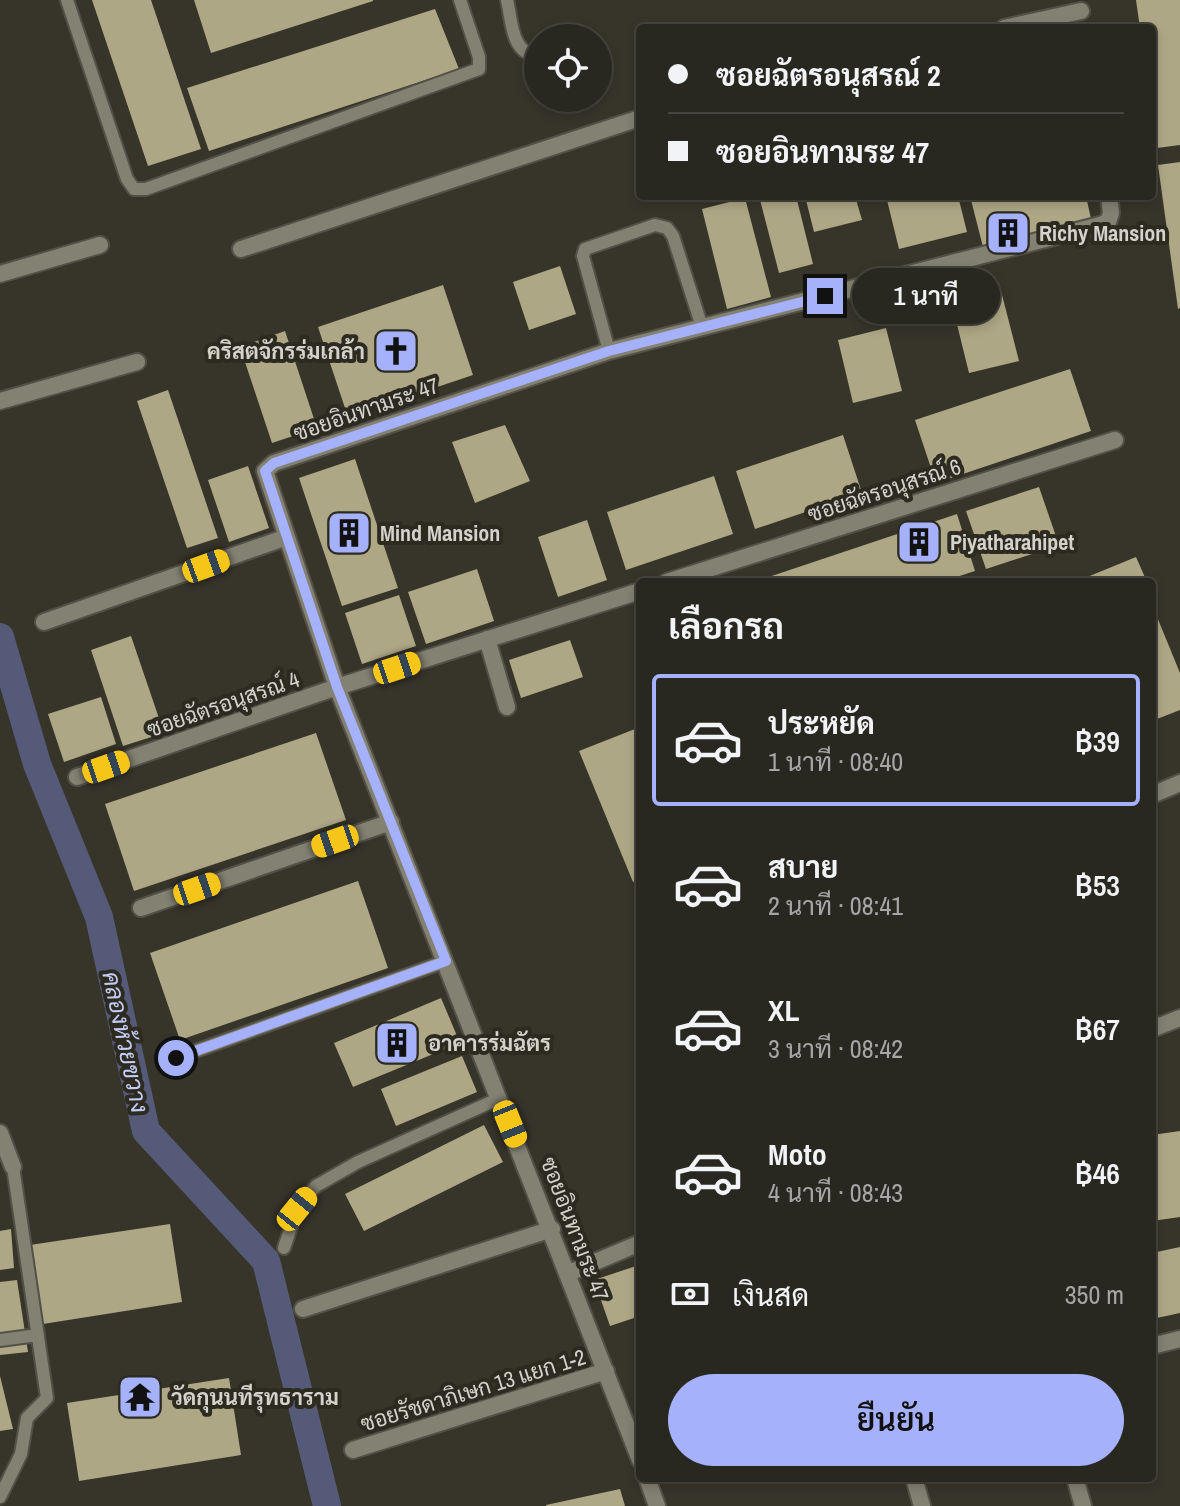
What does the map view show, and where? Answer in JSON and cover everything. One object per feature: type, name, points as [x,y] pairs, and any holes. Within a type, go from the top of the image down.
[{"type":"street","points":[[1025,24],[1081,13]]},
{"type":"street","points":[[241,249],[636,119]]},
{"type":"street","name":"ซอยอินทามระ 47","points":[[636,1450],[337,687],[265,471],[274,463],[609,351],[1100,225],[1108,222],[1109,200]]},
{"type":"street","points":[[0,274],[100,245]]},
{"type":"street","points":[[0,401],[137,362]]},
{"type":"street","name":"ซอยฉัตรอนุสรณ์ 6","points":[[680,578],[1115,440]]},
{"type":"street","points":[[44,622],[287,537]]},
{"type":"street","points":[[337,687],[636,592]]},
{"type":"street","points":[[487,639],[507,707]]},
{"type":"street","name":"ซอยฉัตรอนุสรณ์ 4","points":[[77,777],[337,687]]},
{"type":"street","points":[[1156,793],[1180,783]]},
{"type":"street","points":[[141,908],[391,822]]},
{"type":"street","points":[[1156,1027],[1180,1018]]},
{"type":"street","points":[[0,1133],[13,1167]]},
{"type":"street","points":[[303,1309],[552,1229]]},
{"type":"street","points":[[569,1273],[636,1245]]},
{"type":"street","points":[[1156,1345],[1180,1339]]},
{"type":"street","name":"ซอยรัชดาภิเษก 13 แยก 1-2","points":[[353,1450],[606,1371]]},
{"type":"street","points":[[648,1482],[657,1506]]},
{"type":"street","points":[[915,1482],[922,1506]]},
{"type":"street","points":[[1076,1482],[1083,1506]]},
{"type":"lane","points":[[67,0],[127,179],[134,189],[146,189],[479,69],[479,57],[460,0]]},
{"type":"lane","points":[[507,0],[517,45],[524,51]]},
{"type":"lane","points":[[609,351],[583,256],[585,249],[655,225],[667,228],[673,236],[702,327]]},
{"type":"lane","points":[[176,1058],[446,961]]},
{"type":"lane","points":[[284,1248],[297,1209],[316,1186],[358,1162],[500,1098]]},
{"type":"lane","points":[[0,1497],[21,1454],[27,1418],[47,1398],[13,1167]]},
{"type":"lane","points":[[0,1340],[38,1335]]},
{"type":"building","points":[[92,0],[151,0],[201,149],[148,166]]},
{"type":"building","points":[[194,0],[373,0],[373,1],[211,53]]},
{"type":"building","points":[[1136,0],[1180,0],[1180,145],[1157,148],[1156,24],[1139,24]]},
{"type":"building","points":[[435,9],[459,69],[209,151],[187,88]]},
{"type":"building","points":[[1180,162],[1180,308],[1178,309],[1158,165]]},
{"type":"building","points":[[746,200],[771,297],[727,309],[702,209]]},
{"type":"building","points":[[760,200],[797,200],[813,264],[779,273]]},
{"type":"building","points":[[806,200],[856,200],[862,220],[814,232]]},
{"type":"building","points":[[887,200],[959,200],[967,232],[899,249]]},
{"type":"building","name":"Richy Mansion","points":[[971,200],[1087,200],[1091,219],[983,247]]},
{"type":"building","points":[[560,266],[576,314],[529,330],[513,282]]},
{"type":"building","points":[[999,283],[1019,361],[969,373],[950,296]]},
{"type":"building","name":"คริสตจักรร่มเกล้า","points":[[443,285],[473,375],[348,417],[318,327]]},
{"type":"building","points":[[886,328],[902,391],[853,403],[838,340]]},
{"type":"building","points":[[285,331],[317,428],[272,443],[240,347]]},
{"type":"building","points":[[1070,369],[1091,431],[936,483],[915,420]]},
{"type":"building","points":[[168,390],[218,538],[187,548],[137,401]]},
{"type":"building","points":[[505,425],[530,481],[475,503],[452,442]]},
{"type":"building","points":[[843,435],[862,493],[755,529],[736,471]]},
{"type":"building","name":"Mind Mansion","points":[[355,459],[398,588],[342,606],[299,478]]},
{"type":"building","points":[[248,466],[269,528],[229,542],[208,480]]},
{"type":"building","points":[[714,476],[733,534],[626,570],[607,512]]},
{"type":"building","points":[[1039,487],[1059,545],[986,569],[966,511]]},
{"type":"building","name":"Piyatharahipet","points":[[957,514],[975,571],[953,578],[766,578]]},
{"type":"building","points":[[587,520],[607,580],[558,597],[538,537]]},
{"type":"building","points":[[1136,557],[1145,578],[1085,578]]},
{"type":"building","points":[[477,569],[494,621],[426,644],[408,592]]},
{"type":"building","points":[[399,595],[416,646],[362,664],[345,613]]},
{"type":"building","points":[[1156,614],[1180,673],[1180,710],[1156,719]]},
{"type":"building","points":[[131,636],[164,733],[123,746],[91,650]]},
{"type":"building","points":[[570,640],[583,677],[521,698],[509,660]]},
{"type":"building","points":[[101,697],[116,744],[64,762],[48,714]]},
{"type":"building","points":[[636,729],[636,881],[633,882],[579,751]]},
{"type":"building","points":[[316,733],[346,820],[134,891],[105,804]]},
{"type":"building","points":[[358,881],[388,968],[180,1040],[150,953]]},
{"type":"building","name":"อาคารร่มฉัตร","points":[[441,998],[460,1043],[353,1087],[334,1043]]},
{"type":"building","points":[[462,1056],[477,1092],[396,1126],[381,1089]]},
{"type":"building","points":[[484,1125],[503,1162],[364,1231],[345,1194]]},
{"type":"building","points":[[1180,1131],[1180,1217],[1156,1220],[1156,1134]]},
{"type":"building","points":[[170,1224],[182,1302],[43,1324],[30,1245]]},
{"type":"building","points":[[11,1229],[14,1268],[0,1270],[0,1231]]},
{"type":"building","points":[[1180,1247],[1180,1313],[1156,1318],[1156,1252]]},
{"type":"building","points":[[636,1266],[636,1317],[610,1326],[594,1280]]},
{"type":"building","points":[[17,1280],[28,1352],[0,1355],[0,1282]]},
{"type":"building","points":[[0,1376],[13,1429],[0,1431]]},
{"type":"building","points":[[229,1378],[241,1455],[79,1481],[67,1403]]},
{"type":"building","points":[[620,1489],[625,1506],[546,1506],[546,1505]]},
{"type":"waterway","name":"คลองห้วยขวาง","points":[[0,637],[37,764],[99,917],[146,1131],[266,1261],[327,1506]]},
{"type":"place","name":"Richy Mansion","points":[[1008,233]]},
{"type":"place","name":"คริสตจักรร่มเกล้า","points":[[396,351]]},
{"type":"place","name":"Mind Mansion","points":[[349,533]]},
{"type":"place","name":"Piyatharahipet","points":[[919,542]]},
{"type":"place","name":"อาคารร่มฉัตร","points":[[397,1043]]},
{"type":"place","name":"วัดกุนนทีรุทธาราม","points":[[140,1397]]},
{"type":"route","points":[[176,1058],[446,961],[337,687],[265,471],[274,463],[609,351],[825,296]]}]
